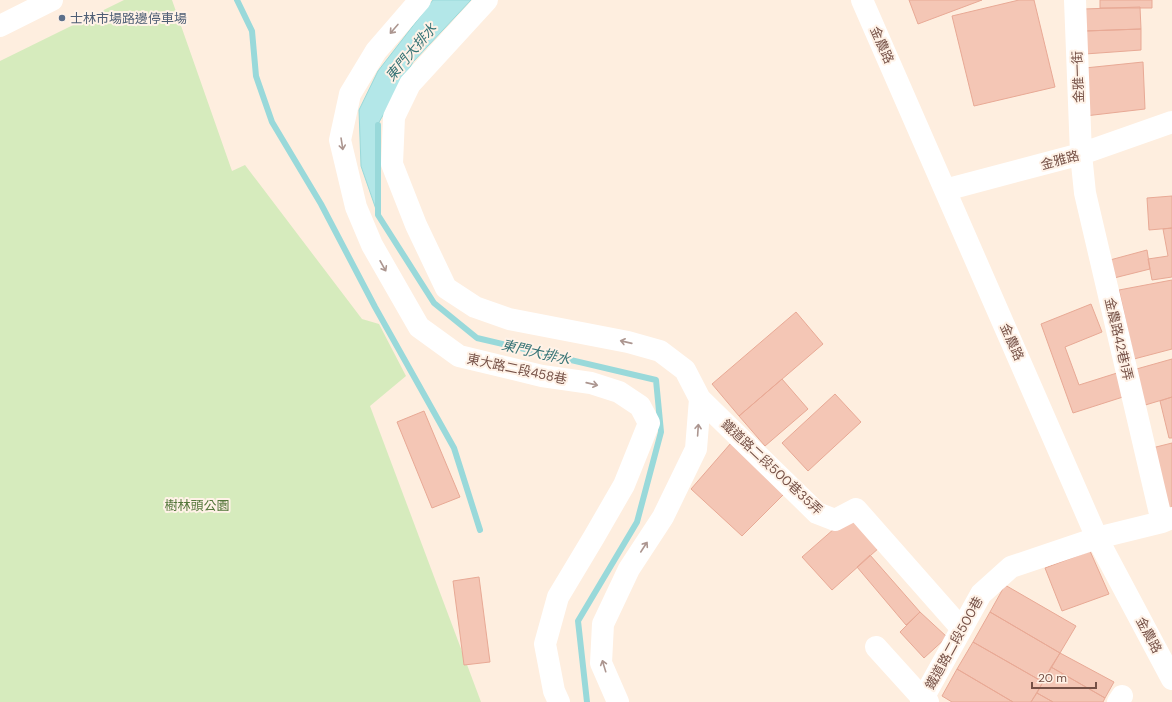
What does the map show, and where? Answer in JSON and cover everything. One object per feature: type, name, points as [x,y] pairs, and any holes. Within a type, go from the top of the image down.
[{"type":"street","points":[[0,26],[52,0]]},
{"type":"street","name":"東大路二段458巷","points":[[420,0],[376,51],[350,94],[340,140],[356,207],[372,245],[419,327],[459,356],[542,376],[592,383],[619,392],[640,406],[649,423],[624,485],[558,597],[545,644],[554,690],[559,702]]},
{"type":"street","points":[[487,0],[410,84],[394,117],[392,164],[416,224],[446,288],[475,307],[509,319],[628,342],[660,351],[685,370],[700,399],[696,449],[663,517],[629,569],[603,624],[601,663],[618,702]]},
{"type":"street","name":"金農路","points":[[862,0],[1097,538],[1172,679]]},
{"type":"street","name":"金雅一街","points":[[1075,0],[1081,154]]},
{"type":"street","name":"金雅路","points":[[945,190],[1081,154],[1172,122]]},
{"type":"street","name":"金農路42巷1弄","points":[[1081,154],[1084,193],[1167,520]]},
{"type":"street","name":"鐵道路二段500巷35弄","points":[[700,399],[817,513],[835,520],[856,509],[961,628]]},
{"type":"street","name":"鐵道路二段500巷","points":[[924,701],[961,628],[981,594],[1011,567],[1097,538],[1167,520]]},
{"type":"street","points":[[876,647],[924,701]]},
{"type":"green space","name":"樹林頭公園","points":[[124,0],[172,0],[232,171],[245,165],[362,319],[379,324],[406,376],[370,406],[481,702],[0,702],[0,61]]},
{"type":"water","points":[[433,0],[471,0],[413,62],[378,124],[378,215],[361,166],[359,110],[378,71]]},
{"type":"building","points":[[909,0],[982,0],[918,24]]},
{"type":"building","points":[[1019,0],[1034,0],[1055,87],[974,106],[952,16]]},
{"type":"building","points":[[1100,0],[1152,0],[1152,8],[1100,8]]},
{"type":"building","points":[[1140,7],[1141,29],[1085,31],[1084,9]]},
{"type":"building","points":[[1141,29],[1141,50],[1085,54],[1085,31]]},
{"type":"building","points":[[1143,62],[1145,109],[1085,116],[1085,68]]},
{"type":"building","points":[[1172,196],[1172,228],[1149,230],[1147,198]]},
{"type":"building","points":[[1172,228],[1172,277],[1152,280],[1148,259],[1168,256],[1163,229]]},
{"type":"building","points":[[1147,250],[1150,269],[1114,278],[1110,260]]},
{"type":"building","points":[[1172,280],[1172,349],[1134,359],[1119,290]]},
{"type":"building","points":[[1091,304],[1102,332],[1065,347],[1079,385],[1117,373],[1126,396],[1073,413],[1041,324]]},
{"type":"building","points":[[796,312],[823,344],[739,416],[712,384]]},
{"type":"building","points":[[1172,359],[1172,397],[1142,406],[1133,370]]},
{"type":"building","points":[[782,379],[808,409],[765,446],[739,416]]},
{"type":"building","points":[[835,394],[861,422],[808,471],[782,443]]},
{"type":"building","points":[[1172,397],[1172,438],[1169,438],[1160,401]]},
{"type":"building","points":[[424,411],[460,497],[432,508],[397,422]]},
{"type":"building","points":[[731,443],[786,492],[742,536],[691,489]]},
{"type":"building","points":[[1172,443],[1172,511],[1166,513],[1152,448]]},
{"type":"building","points":[[851,514],[880,547],[832,590],[802,557]]},
{"type":"building","points":[[1090,551],[1109,594],[1062,611],[1045,568]]},
{"type":"building","points":[[870,555],[920,612],[906,625],[857,567]]},
{"type":"building","points":[[479,577],[490,662],[464,665],[453,581]]},
{"type":"building","points":[[1005,585],[1076,626],[1060,653],[990,612]]},
{"type":"building","points":[[920,612],[947,637],[924,658],[900,632]]},
{"type":"building","points":[[990,612],[1060,653],[1043,682],[973,642]]},
{"type":"building","points":[[973,642],[1043,682],[1031,702],[1013,702],[957,669]]},
{"type":"building","points":[[1060,653],[1114,682],[1105,698],[1051,667]]},
{"type":"building","points":[[1051,667],[1105,698],[1103,702],[1053,702],[1037,693]]},
{"type":"building","points":[[957,669],[1013,702],[952,702],[942,696]]},
{"type":"building","points":[[1037,693],[1053,702],[1031,702]]},
{"type":"waterway","points":[[237,0],[252,31],[256,76],[272,122],[321,204],[375,307],[454,448],[480,530]]},
{"type":"waterway","name":"東門大排水","points":[[378,125],[378,215],[434,303],[477,338],[656,380],[661,432],[637,522],[578,621],[587,702]]},
{"type":"place","name":"士林市場路邊停車場","points":[[62,18]]}]
